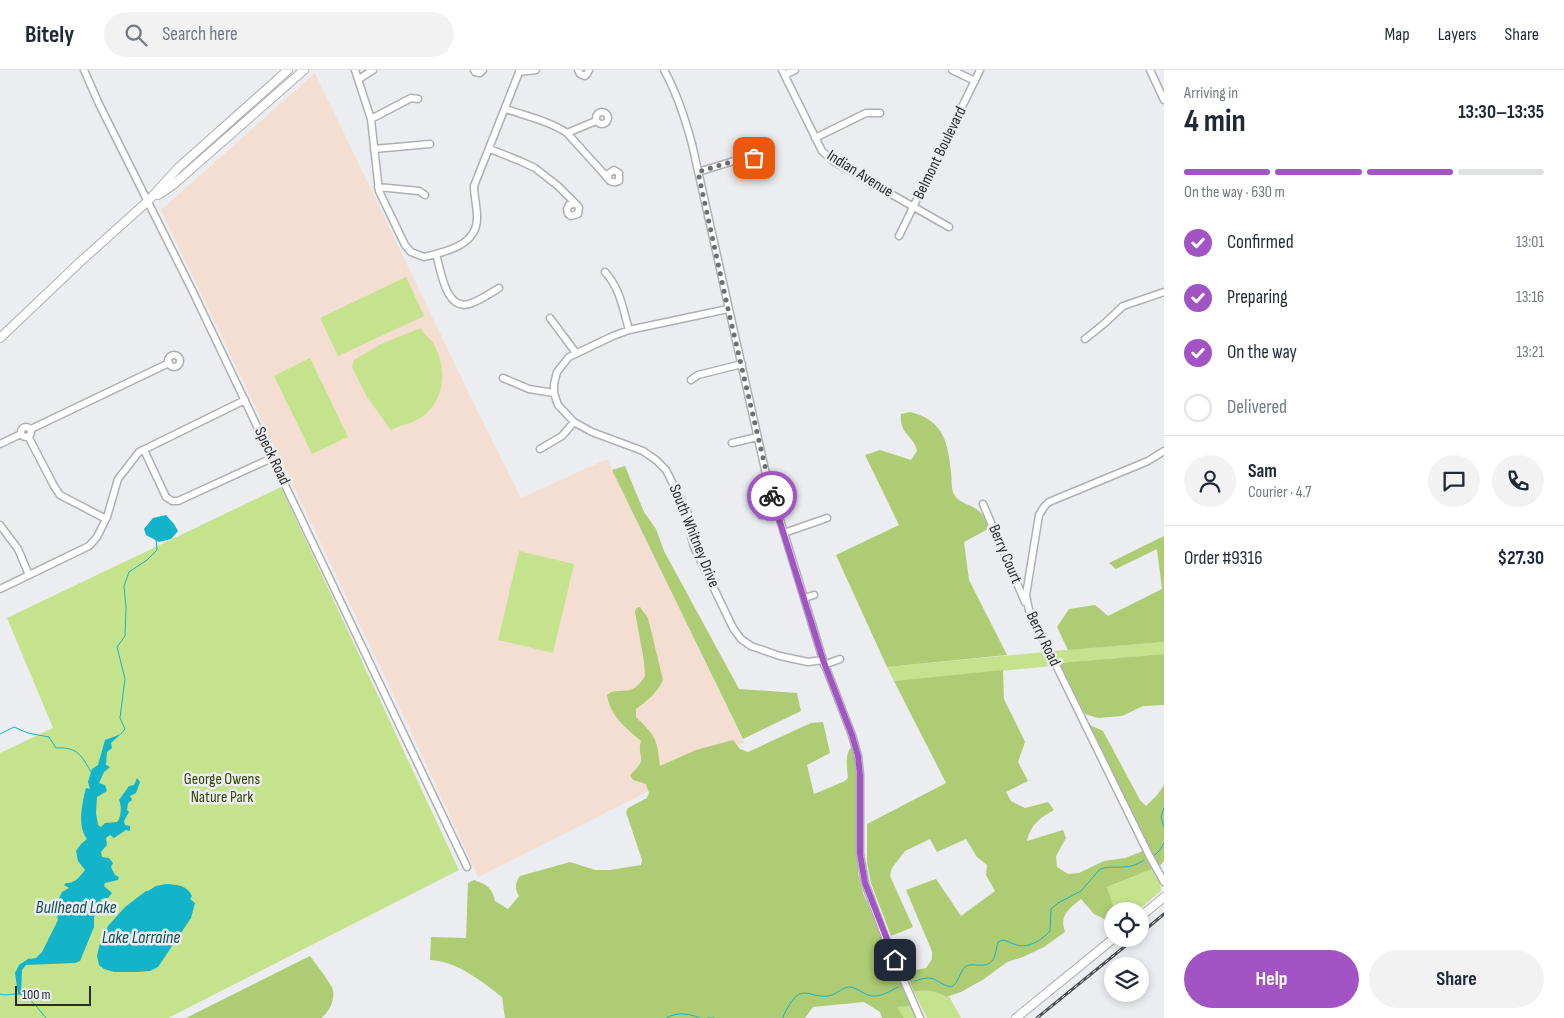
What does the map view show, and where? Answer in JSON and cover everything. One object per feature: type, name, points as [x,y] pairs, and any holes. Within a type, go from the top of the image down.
[{"type":"main road","points":[[0,338],[80,262],[148,202],[178,168],[288,70]]},
{"type":"main road","points":[[148,202],[173,185],[304,70]]},
{"type":"main road","points":[[1149,910],[1164,897]]},
{"type":"main road","points":[[1016,1018],[1104,946]]},
{"type":"street","name":"Speck Road","points":[[84,70],[245,400],[467,867]]},
{"type":"street","points":[[355,70],[371,119],[378,187],[405,245],[411,252],[424,257],[465,243],[475,232],[478,216],[474,186],[520,71],[536,70]]},
{"type":"street","points":[[359,80],[372,70]]},
{"type":"street","points":[[474,70],[480,74],[483,70]]},
{"type":"street","points":[[578,70],[584,76],[589,70]]},
{"type":"street","points":[[664,70],[683,112],[742,364],[757,437],[776,510],[823,663],[852,735],[858,756],[860,775],[860,854],[865,883],[885,937],[920,1018]]},
{"type":"street","points":[[784,73],[795,70]]},
{"type":"street","points":[[952,70],[975,82]]},
{"type":"street","name":"Belmont Boulevard","points":[[899,236],[980,70]]},
{"type":"street","points":[[1150,70],[1164,100]]},
{"type":"street","name":"Indian Avenue","points":[[784,73],[822,152],[833,161],[949,227]]},
{"type":"street","points":[[371,119],[411,98],[418,99]]},
{"type":"street","points":[[506,109],[567,133],[608,179]]},
{"type":"street","points":[[815,138],[866,113],[880,114]]},
{"type":"street","points":[[567,133],[596,121]]},
{"type":"street","points":[[374,149],[430,144]]},
{"type":"street","points":[[490,149],[535,168],[558,186],[574,204]]},
{"type":"street","points":[[698,172],[737,160],[754,158]]},
{"type":"street","points":[[378,187],[419,191],[425,195]]},
{"type":"street","points":[[436,254],[449,296],[457,304],[472,303],[500,288]]},
{"type":"street","points":[[605,272],[612,279],[618,290],[629,330]]},
{"type":"street","points":[[1085,339],[1105,324],[1123,306],[1164,292]]},
{"type":"street","points":[[503,378],[529,389],[554,393],[557,372],[576,353],[629,330],[728,309]]},
{"type":"street","points":[[550,318],[576,353]]},
{"type":"street","points":[[0,444],[27,433],[169,363]]},
{"type":"street","points":[[692,380],[698,375],[742,364]]},
{"type":"street","name":"South Whitney Drive","points":[[554,393],[558,405],[574,422],[592,432],[642,451],[656,460],[666,470],[688,514],[694,547],[733,628],[741,639],[751,646],[780,656],[823,663]]},
{"type":"street","points":[[0,589],[89,546],[97,537],[106,519],[118,479],[135,457],[144,450],[245,400]]},
{"type":"street","points":[[540,449],[562,436],[574,422]]},
{"type":"street","points":[[27,433],[60,495],[106,519]]},
{"type":"street","points":[[732,443],[757,437]]},
{"type":"street","points":[[144,450],[166,497],[172,501],[178,501],[272,458]]},
{"type":"street","name":"Berry Road","points":[[1164,451],[1148,461],[1049,502],[1044,507],[1039,515],[1026,595],[1027,605],[1148,855],[1164,882]]},
{"type":"street","name":"Berry Court","points":[[984,504],[1027,605]]},
{"type":"street","points":[[761,515],[776,510]]},
{"type":"street","points":[[784,533],[828,518]]},
{"type":"street","points":[[0,525],[18,549],[29,575]]},
{"type":"street","points":[[804,598],[814,595]]},
{"type":"street","points":[[823,663],[840,659]]},
{"type":"shaded area","points":[[315,73],[521,498],[607,459],[744,743],[478,877],[410,729],[161,210]]},
{"type":"green space","points":[[406,277],[424,316],[338,356],[320,318]]},
{"type":"green space","points":[[421,328],[433,343],[441,362],[442,382],[440,392],[436,402],[422,417],[391,430],[367,397],[352,367],[354,360],[383,343]]},
{"type":"green space","points":[[310,358],[348,437],[312,454],[274,376]]},
{"type":"green space","points":[[910,412],[930,420],[937,426],[948,451],[953,492],[960,501],[981,513],[985,520],[988,529],[964,542],[969,580],[1007,655],[887,667],[836,555],[899,525],[865,455],[880,450],[911,460],[917,451],[913,441],[904,431],[901,421],[901,414]]},
{"type":"green space","points":[[625,466],[644,512],[656,529],[664,551],[739,689],[797,693],[801,711],[743,739],[612,470]]},
{"type":"green space","name":"George Owens Nature Park","points":[[281,487],[459,870],[168,1018],[0,1018],[0,753],[53,728],[7,618]]},
{"type":"green space","points":[[1164,536],[1164,642],[1068,650],[1057,627],[1069,609],[1095,605],[1108,616],[1162,589],[1157,549],[1116,569],[1109,563]]},
{"type":"green space","points":[[519,551],[574,564],[553,653],[498,640]]},
{"type":"green space","points":[[640,607],[648,618],[663,680],[652,696],[636,709],[636,717],[654,738],[658,749],[660,766],[696,750],[733,740],[740,749],[748,752],[811,723],[823,722],[830,753],[807,765],[814,794],[848,778],[847,756],[853,745],[857,777],[858,873],[863,893],[911,1006],[897,1007],[904,1018],[882,1018],[880,1012],[864,1002],[813,1007],[805,1018],[505,1018],[502,997],[459,968],[440,961],[430,960],[431,937],[466,938],[468,883],[474,880],[488,887],[495,901],[508,909],[519,896],[516,886],[520,876],[570,862],[595,870],[610,870],[641,865],[642,860],[626,812],[628,808],[647,798],[649,793],[646,784],[633,780],[630,775],[641,761],[641,741],[615,715],[607,695],[611,692],[635,688],[645,676],[635,612],[636,608]]},
{"type":"green space","points":[[1164,642],[1164,654],[1059,663],[1053,651]]},
{"type":"green space","points":[[1045,652],[1052,666],[894,681],[887,667]]},
{"type":"green space","points":[[1164,654],[1164,705],[1143,706],[1122,716],[1098,718],[1085,714],[1059,663]]},
{"type":"green space","points":[[1003,670],[1004,699],[1025,742],[1018,762],[1028,781],[1006,792],[1011,801],[1025,808],[1048,802],[1054,810],[1037,822],[1031,830],[1027,841],[1063,830],[1066,838],[1056,856],[1057,867],[1068,874],[1079,873],[1104,861],[1125,858],[1143,851],[1152,869],[1107,887],[1112,902],[1104,902],[1104,919],[1094,914],[1081,899],[1069,909],[1064,917],[1063,926],[1065,932],[1044,947],[1007,962],[984,979],[961,992],[946,997],[930,991],[914,992],[906,972],[926,968],[932,959],[932,951],[906,890],[936,879],[961,916],[995,891],[986,875],[987,865],[977,857],[966,839],[937,852],[930,839],[905,851],[892,868],[890,876],[913,927],[891,936],[871,883],[867,863],[867,824],[946,783],[894,681]]},
{"type":"green space","points":[[1090,725],[1103,731],[1140,800],[1146,806],[1164,785],[1164,861],[1159,867]]},
{"type":"green space","points":[[1152,869],[1160,880],[1161,891],[1148,902],[1112,902],[1107,887]]},
{"type":"green space","points":[[310,956],[333,990],[331,1006],[321,1018],[186,1018]]},
{"type":"green space","points":[[923,989],[934,991],[945,997],[949,996],[961,1018],[927,1018],[914,992]]},
{"type":"green space","points":[[911,1006],[917,1018],[904,1018],[896,1007]]},
{"type":"water","points":[[166,515],[178,531],[171,539],[159,542],[146,535],[144,529],[153,518]]},
{"type":"water","name":"Bullhead Lake","points":[[121,734],[111,743],[112,748],[107,752],[106,765],[110,767],[104,772],[99,783],[105,785],[107,791],[97,797],[96,813],[98,825],[101,827],[105,823],[117,822],[121,812],[119,800],[129,786],[134,785],[137,778],[140,782],[136,793],[130,796],[132,800],[128,803],[127,810],[129,812],[124,821],[125,825],[130,826],[130,831],[126,830],[114,838],[110,835],[106,838],[107,845],[101,852],[102,857],[109,858],[113,863],[111,867],[115,875],[119,877],[118,880],[105,883],[104,886],[112,893],[108,898],[101,899],[101,906],[94,917],[94,927],[80,961],[75,963],[26,965],[22,970],[21,994],[18,994],[15,973],[19,965],[28,959],[36,958],[42,952],[58,920],[55,907],[62,892],[69,888],[64,885],[75,881],[85,870],[78,861],[76,851],[87,839],[81,822],[86,788],[90,789],[88,782],[92,769],[98,765],[105,740]]},
{"type":"water","name":"Lake Lorraine","points":[[166,884],[185,888],[192,896],[190,899],[195,903],[191,918],[158,967],[150,971],[137,972],[114,972],[104,969],[99,965],[97,956],[100,943],[108,926],[125,907],[146,891]]},
{"type":"waterway","points":[[121,734],[125,729],[120,718],[125,679],[117,647],[125,636],[126,608],[124,586],[129,572],[147,560],[157,550],[156,540]]},
{"type":"waterway","points":[[0,734],[14,727],[28,733],[49,737],[56,748],[69,749],[78,753],[91,772]]},
{"type":"waterway","points":[[1164,808],[1161,817],[1164,827]]},
{"type":"waterway","points":[[1155,855],[1164,843]]},
{"type":"waterway","points":[[915,981],[932,978],[951,987],[956,983],[961,972],[968,965],[989,964],[995,955],[998,942],[1003,940],[1024,946],[1043,938],[1050,931],[1051,909],[1058,903],[1081,891],[1100,869],[1132,866],[1144,860]]},
{"type":"waterway","points":[[783,1018],[794,998],[803,993],[828,996],[850,987],[869,995],[879,996],[898,987]]},
{"type":"waterway","points":[[0,994],[17,994],[26,997],[46,1018]]},
{"type":"waterway","points":[[666,1018],[683,1014],[700,1018]]},
{"type":"waterway","points":[[708,1018],[714,1018]]},
{"type":"railway","points":[[1149,926],[1164,914]]},
{"type":"railway","points":[[1037,1018],[1124,947]]},
{"type":"way so far","points":[[754,158],[737,160],[698,172],[772,496]]},
{"type":"route","points":[[772,496],[823,660],[852,735],[858,756],[860,775],[860,854],[865,883],[895,960]]}]
